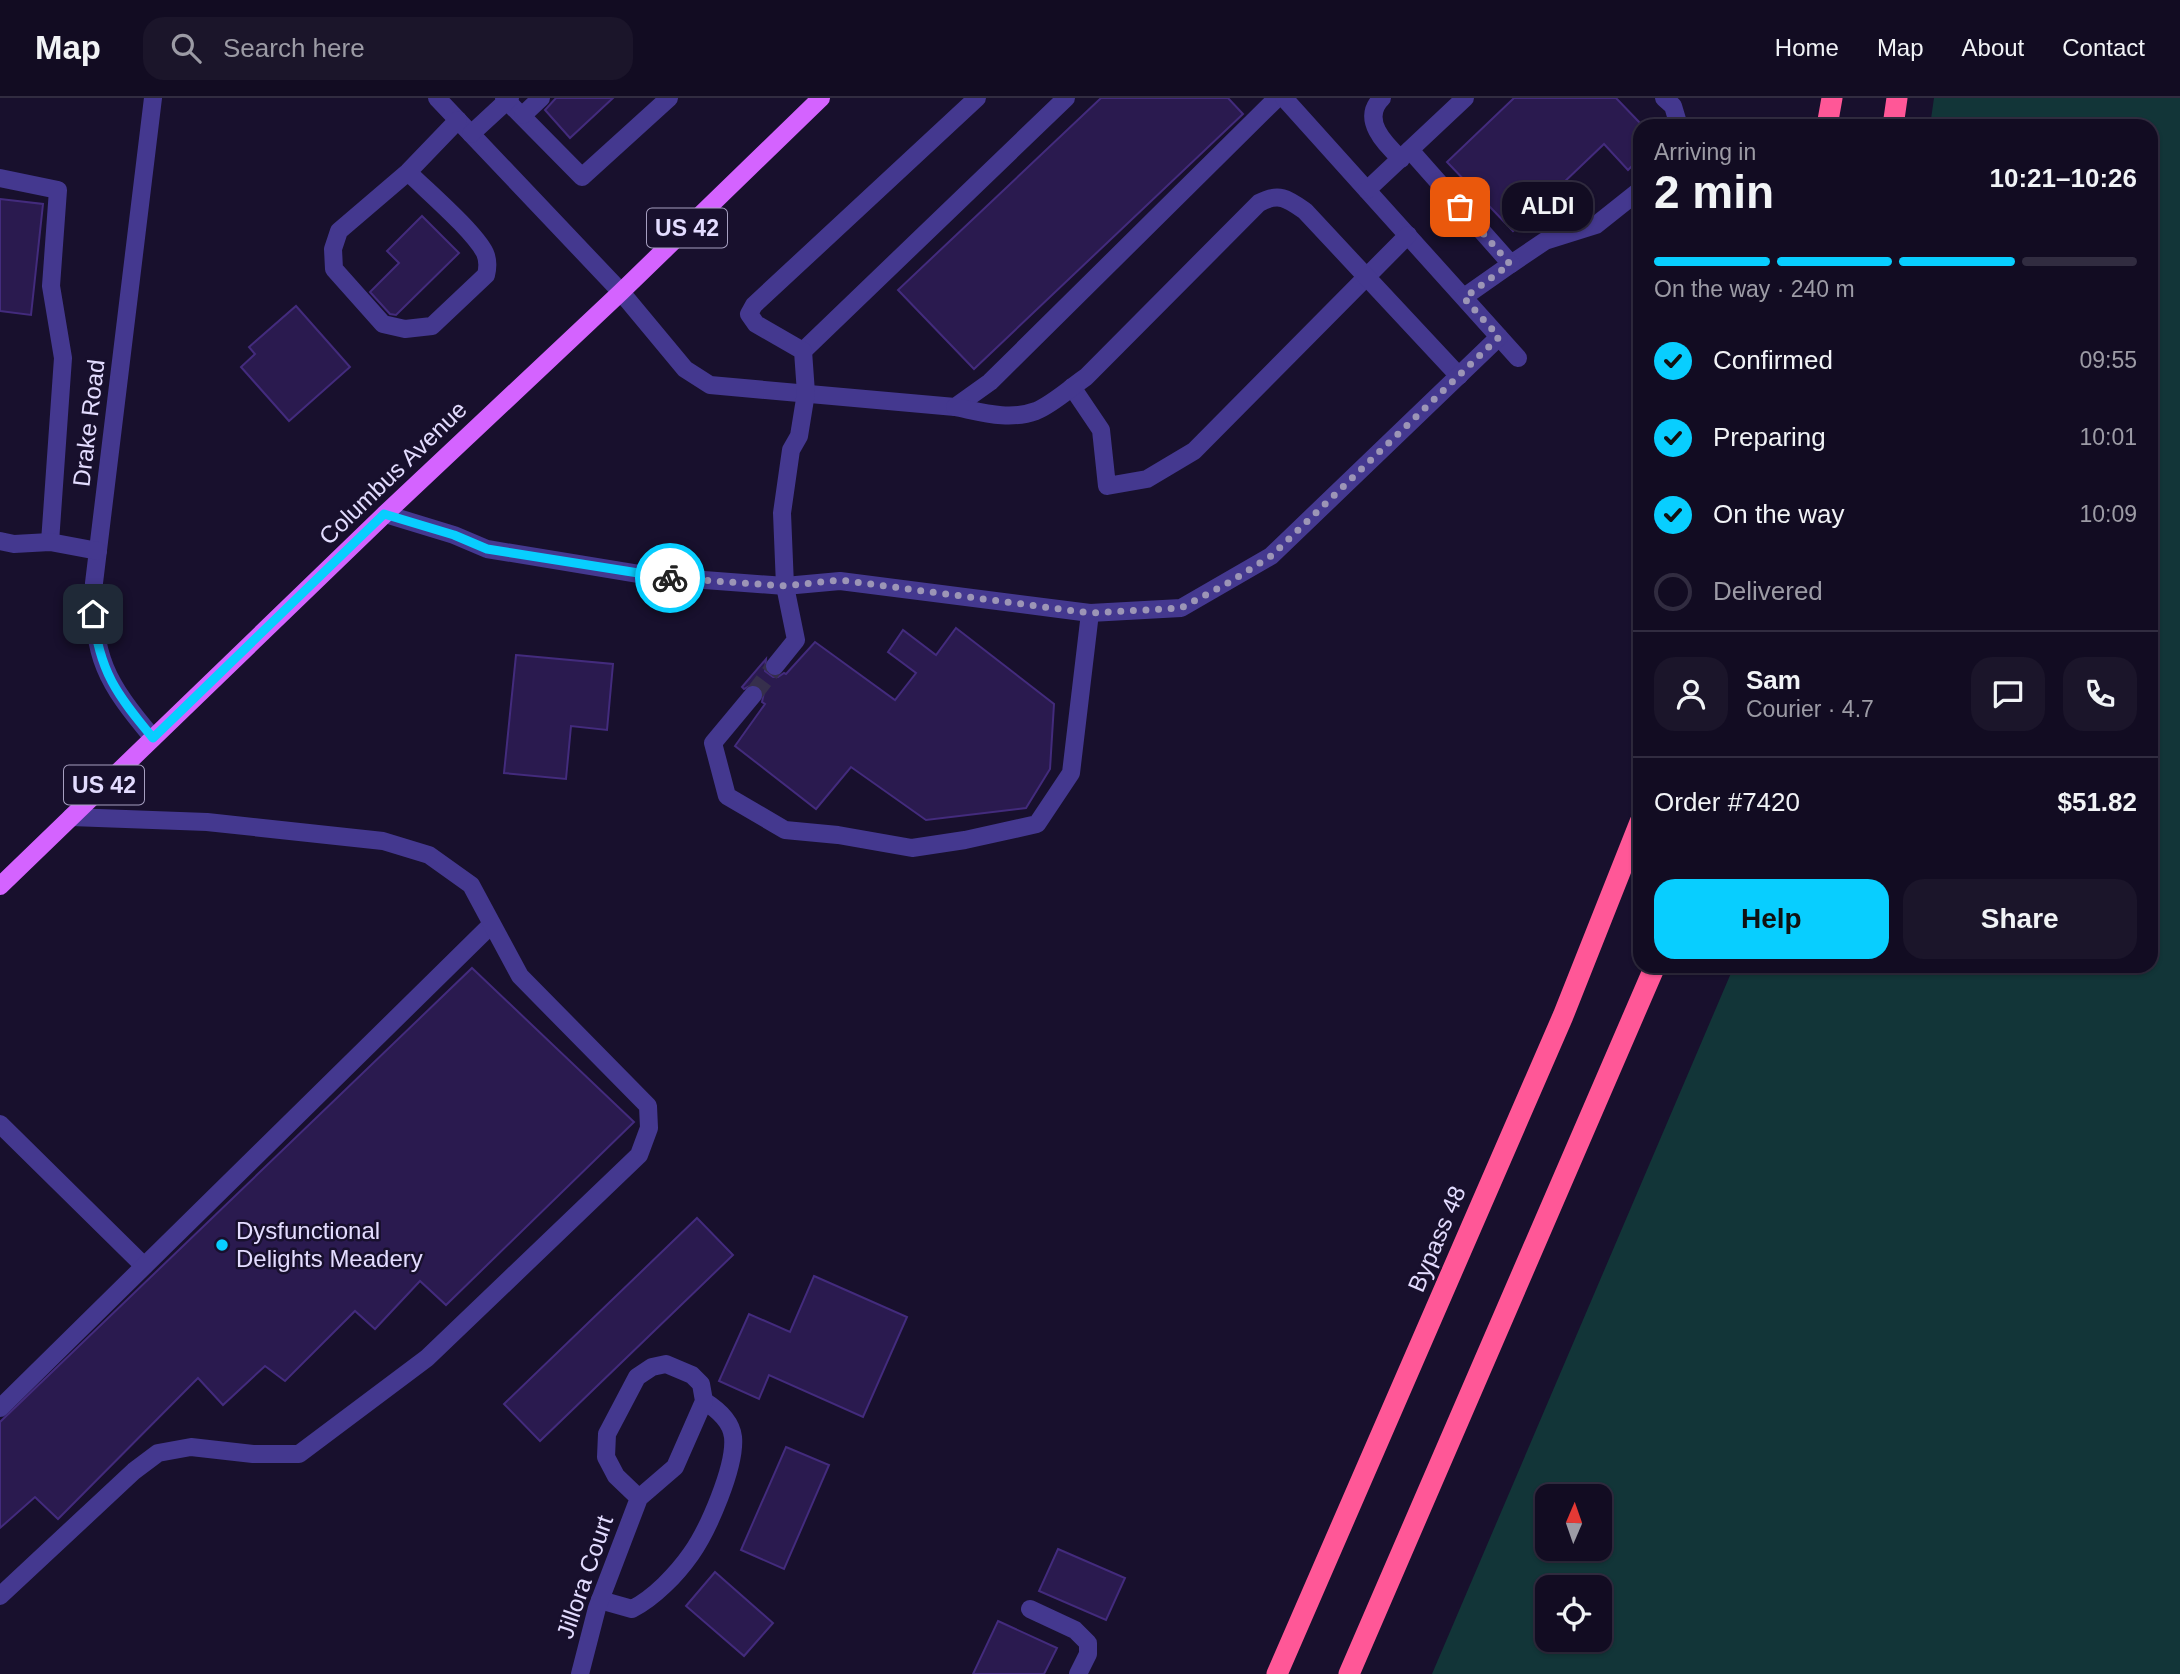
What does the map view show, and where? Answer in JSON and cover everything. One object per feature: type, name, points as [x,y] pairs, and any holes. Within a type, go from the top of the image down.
[{"type":"highway","points":[[1828,119],[1832,98]]},
{"type":"highway","points":[[1894,119],[1897,98]]},
{"type":"highway","name":"Bypass 48","points":[[1278,1674],[1563,1016],[1633,840]]},
{"type":"highway","points":[[1349,1674],[1652,973]]},
{"type":"main road","name":"Columbus Avenue","points":[[0,886],[384,514],[621,292],[821,98]]},
{"type":"street","name":"Drake Road","points":[[153,98],[98,551],[93,614],[101,659],[125,704],[153,738]]},
{"type":"street","points":[[437,98],[621,292],[685,369],[710,385],[955,407],[1005,416],[1036,411],[1086,377],[1259,203],[1270,197],[1288,199],[1306,211],[1459,376]]},
{"type":"street","points":[[523,116],[541,98]]},
{"type":"street","points":[[471,134],[507,99],[582,177],[669,98]]},
{"type":"street","points":[[803,351],[756,324],[749,314],[754,305],[976,98]]},
{"type":"street","points":[[803,351],[1066,98]]},
{"type":"street","points":[[955,407],[990,382],[1277,98]]},
{"type":"street","points":[[1382,98],[1376,103],[1374,116],[1376,130],[1381,139],[1405,154],[1510,264]]},
{"type":"street","points":[[1367,190],[1465,98]]},
{"type":"street","points":[[1664,98],[1672,106],[1677,119]]},
{"type":"street","points":[[1294,102],[1367,190],[1518,358]]},
{"type":"street","points":[[408,172],[477,240],[488,264],[486,275],[432,327],[405,329],[383,324],[334,269],[333,249],[339,232],[408,172],[458,120]]},
{"type":"street","points":[[0,178],[58,190],[51,286],[63,358],[50,542]]},
{"type":"street","points":[[1464,298],[1545,241],[1596,225],[1633,196]]},
{"type":"street","points":[[1072,387],[1101,430],[1107,486],[1147,479],[1194,451],[1408,235]]},
{"type":"street","points":[[384,514],[454,535],[487,549],[651,576],[785,586],[840,580],[1090,613],[1181,608],[1271,556],[1499,337]]},
{"type":"street","points":[[775,666],[796,640],[785,586],[782,513],[791,450],[799,436],[806,393],[803,351]]},
{"type":"street","points":[[0,541],[14,544],[50,542],[98,551]]},
{"type":"street","points":[[753,695],[713,743],[727,796],[785,830],[838,835],[912,848],[1037,824],[1071,773],[1090,613]]},
{"type":"street","points":[[0,1596],[134,1471],[158,1453],[191,1447],[253,1454],[299,1454],[427,1358],[639,1155],[649,1128],[648,1106],[520,976],[471,885],[429,855],[383,841],[207,822],[71,817]]},
{"type":"street","points":[[0,1408],[491,925]]},
{"type":"street","points":[[0,1124],[144,1266]]},
{"type":"street","points":[[666,1364],[692,1375],[701,1384],[704,1401],[676,1467],[639,1498],[616,1476],[606,1457],[607,1434],[637,1377],[652,1367],[666,1364]]},
{"type":"street","points":[[600,1600],[632,1609],[645,1603],[691,1554],[701,1535],[725,1482],[733,1452],[733,1435],[721,1412],[704,1401]]},
{"type":"street","name":"Jillora Court","points":[[580,1674],[600,1600],[639,1498]]},
{"type":"street","points":[[1030,1609],[1075,1630],[1088,1643],[1088,1654],[1079,1674]]},
{"type":"green space","points":[[1934,98],[2180,98],[2180,1674],[1432,1674],[1731,973],[2158,973],[2158,119],[1931,119]]},
{"type":"building","points":[[556,98],[613,98],[570,138],[545,110]]},
{"type":"building","points":[[1101,98],[1228,98],[1243,114],[974,369],[898,290]]},
{"type":"building","points":[[1514,98],[1616,98],[1636,119],[1633,119],[1633,165],[1628,170],[1604,144],[1513,231],[1447,162]]},
{"type":"building","points":[[0,199],[43,204],[31,315],[0,311]]},
{"type":"building","points":[[422,216],[459,253],[396,315],[390,314],[370,292],[399,263],[387,251]]},
{"type":"building","points":[[296,306],[350,367],[289,421],[241,367],[255,354],[249,347]]},
{"type":"building","points":[[956,628],[1054,704],[1050,769],[1026,808],[926,820],[851,767],[816,809],[735,746],[765,704],[762,702],[764,692],[760,686],[754,684],[744,689],[742,687],[766,659],[765,671],[778,677],[786,674],[815,642],[895,700],[916,673],[888,652],[903,630],[936,655]]},
{"type":"building","points":[[516,655],[613,664],[607,730],[571,726],[566,779],[504,773]]},
{"type":"building","points":[[472,968],[634,1122],[446,1305],[420,1281],[375,1329],[355,1311],[285,1381],[265,1366],[223,1405],[198,1378],[58,1519],[35,1497],[0,1528],[0,1422]]},
{"type":"building","points":[[697,1218],[733,1255],[540,1441],[504,1404]]},
{"type":"building","points":[[814,1276],[907,1317],[863,1417],[769,1375],[759,1399],[719,1381],[749,1314],[790,1332]]},
{"type":"building","points":[[786,1447],[829,1465],[784,1569],[741,1550]]},
{"type":"building","points":[[1058,1549],[1125,1578],[1106,1620],[1039,1591]]},
{"type":"building","points":[[715,1572],[773,1623],[744,1656],[686,1606]]},
{"type":"building","points":[[998,1621],[1057,1648],[1044,1674],[973,1674]]},
{"type":"tunnel","points":[[753,695],[775,666]]},
{"type":"way so far","points":[[670,578],[785,586],[840,580],[1090,613],[1181,608],[1271,556],[1499,337],[1464,298],[1510,264],[1460,207]]},
{"type":"place","name":"ALDI","points":[[1460,207]]},
{"type":"place","name":"Dysfunctional Delights Meadery","points":[[222,1245]]},
{"type":"route","points":[[93,614],[96,645],[106,671],[125,704],[153,738],[384,514],[454,535],[487,549],[670,578]]}]
